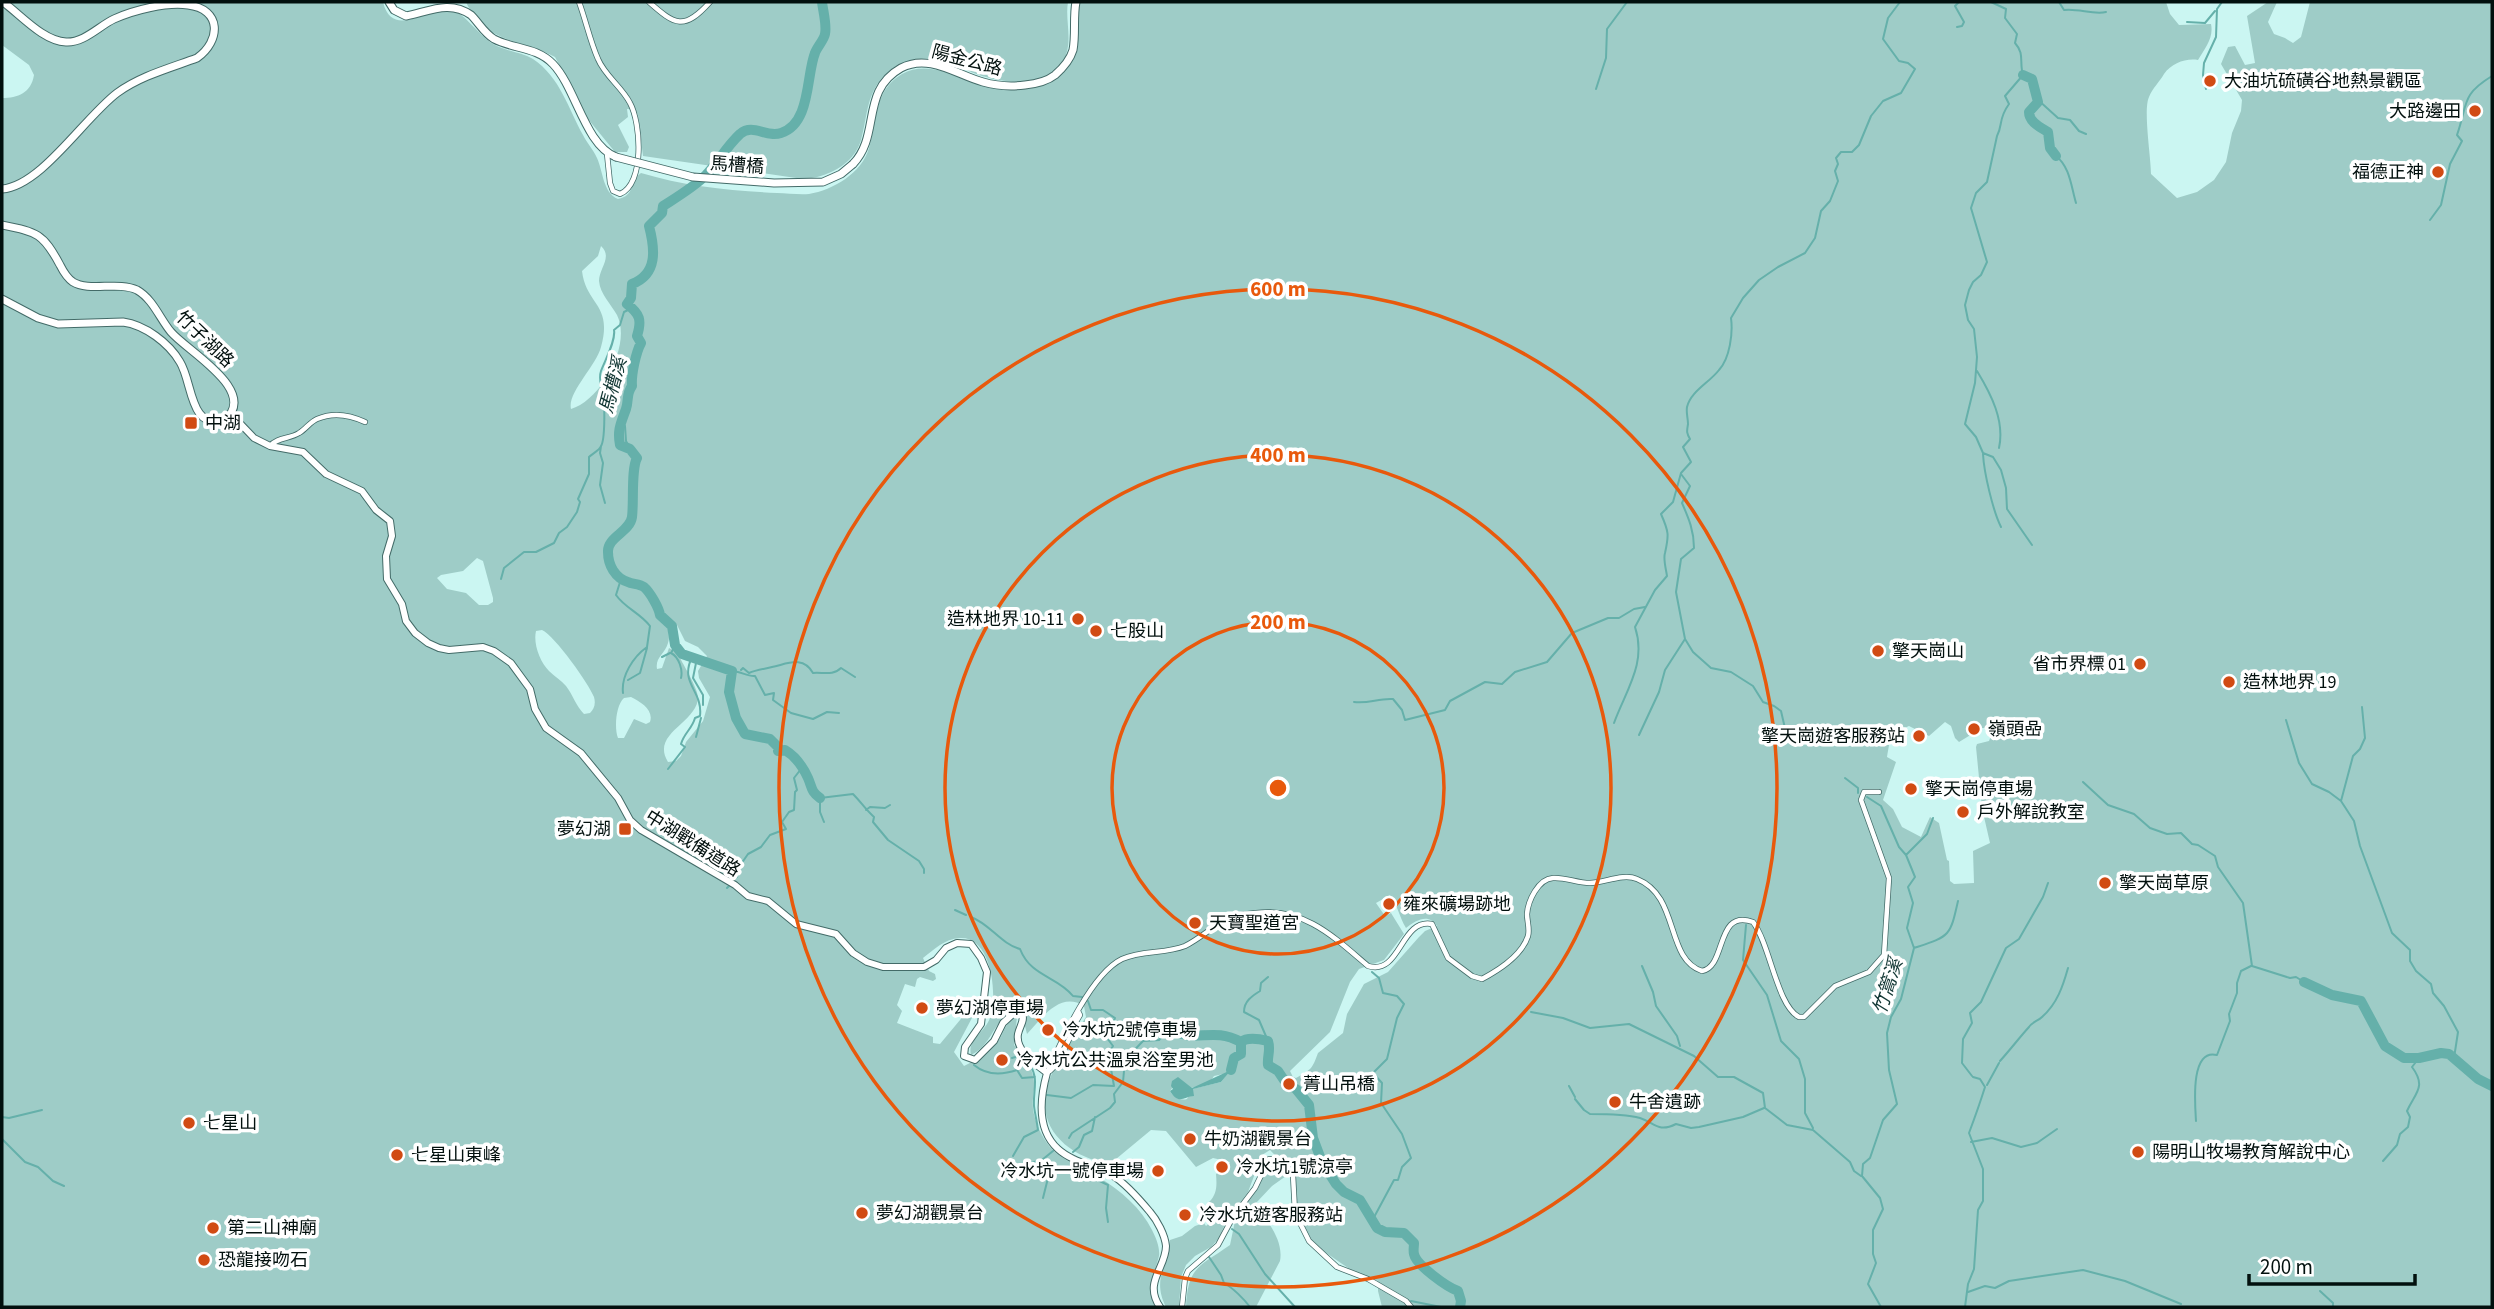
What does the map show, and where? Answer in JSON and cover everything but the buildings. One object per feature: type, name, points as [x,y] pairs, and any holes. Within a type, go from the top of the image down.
[{"type":"main road","points":[[2,188],[16,186],[38,173],[92,115],[124,89],[204,53],[212,41],[215,27],[211,16],[201,9],[189,5],[173,5],[115,19],[81,39],[64,42],[46,36],[3,2]]},
{"type":"main road","points":[[389,2],[394,10],[407,16],[443,4],[463,7],[494,39],[536,52],[547,59],[562,76],[596,140],[607,154]]},
{"type":"main road","name":"陽金公路","points":[[853,164],[866,143],[873,104],[886,79],[911,64],[932,64],[981,82],[1009,87],[1052,78],[1066,65],[1073,49],[1076,2]]},
{"type":"main road","name":"馬槽橋","points":[[607,154],[693,177],[774,183],[823,182],[841,174],[853,164]]},
{"type":"main road","name":"竹子湖路","points":[[2,225],[36,233],[48,243],[64,272],[73,282],[82,285],[121,286],[144,295],[170,332],[230,387],[234,404],[231,414],[225,421],[207,420],[195,409],[182,365],[175,355],[146,330],[133,323],[99,321],[58,324],[38,318],[2,299]]},
{"type":"street","points":[[579,2],[599,61],[630,102],[635,115],[639,152],[636,170],[627,191],[620,194],[613,191],[610,183],[607,154]]},
{"type":"street","points":[[649,2],[668,19],[680,22],[695,16],[710,2]]},
{"type":"street","name":"中湖戰備道路","points":[[231,414],[254,438],[270,446],[303,452],[326,474],[362,491],[376,510],[390,521],[391,536],[386,556],[387,579],[415,633],[439,648],[449,650],[483,647],[494,651],[510,663],[530,689],[535,709],[546,728],[581,753],[641,830],[735,885],[748,896],[768,901],[796,924],[836,934],[853,953],[867,962],[883,967],[924,967],[932,963],[946,948],[957,943],[971,944],[988,972],[981,1024],[965,1047],[964,1056],[975,1059],[999,1035],[1003,1023],[1019,1012],[1024,1018],[1018,1033],[1021,1049],[1046,1073]]},
{"type":"street","points":[[270,446],[274,441],[300,432],[318,418],[338,414],[353,416],[365,422]]},
{"type":"street","points":[[1160,1307],[1155,1300],[1154,1286],[1166,1247],[1155,1219],[1114,1176],[1059,1149],[1048,1135],[1041,1107],[1046,1073],[1095,984],[1114,964],[1123,959],[1182,947],[1227,919],[1275,911],[1286,912],[1306,920],[1375,968],[1388,964],[1415,929],[1426,923],[1432,924],[1448,958],[1472,976],[1482,979],[1507,963],[1528,938],[1527,912],[1536,889],[1542,882],[1552,878],[1593,883],[1629,877],[1656,892],[1674,926],[1678,948],[1697,970],[1705,971],[1717,961],[1723,935],[1729,928],[1741,920],[1753,922],[1792,1012],[1804,1017],[1835,986],[1864,975],[1876,966],[1884,955],[1889,878],[1861,800],[1864,792],[1879,792]]},
{"type":"street","points":[[1074,1031],[1079,1011]]},
{"type":"street","points":[[1046,1073],[1057,1064],[1082,1016],[1079,1011]]},
{"type":"street","points":[[1046,1073],[1078,1021]]},
{"type":"street","points":[[1182,1307],[1188,1271],[1218,1245],[1233,1217],[1255,1188],[1269,1159],[1274,1158],[1293,1175],[1295,1213],[1308,1241],[1337,1267],[1368,1279],[1406,1301],[1411,1307]]},
{"type":"green space","points":[[2,2],[383,2],[394,19],[402,20],[452,10],[493,44],[533,59],[550,75],[599,163],[606,187],[618,199],[630,192],[641,173],[691,185],[742,191],[805,194],[828,189],[845,179],[860,165],[869,148],[881,97],[902,74],[918,69],[934,69],[1009,89],[1029,88],[1055,79],[1066,68],[1074,54],[1078,2],[2166,2],[2170,14],[2179,25],[2211,24],[2212,29],[2208,43],[2198,60],[2184,61],[2171,67],[2152,91],[2147,103],[2151,174],[2177,198],[2197,192],[2214,180],[2226,162],[2242,100],[2221,64],[2228,47],[2235,46],[2245,65],[2255,63],[2247,16],[2268,2],[2277,2],[2268,22],[2274,34],[2293,43],[2301,37],[2310,2],[2492,2],[2492,1307],[1382,1307],[1378,1281],[1351,1270],[1308,1237],[1296,1210],[1296,1177],[1270,1150],[1262,1155],[1248,1192],[1226,1222],[1219,1238],[1186,1265],[1181,1277],[1179,1307],[1166,1307],[1160,1281],[1170,1240],[1182,1236],[1195,1226],[1204,1223],[1206,1226],[1215,1218],[1211,1211],[1214,1208],[1209,1202],[1216,1190],[1216,1174],[1230,1162],[1213,1158],[1196,1167],[1166,1131],[1151,1130],[1110,1164],[1081,1155],[1069,1147],[1051,1127],[1045,1100],[1055,1068],[1086,1017],[1084,1006],[1075,1002],[1059,1004],[1045,1014],[1027,1034],[1027,1012],[1022,1006],[1013,1009],[1006,1014],[985,1044],[971,1055],[974,1040],[990,1018],[992,982],[986,957],[979,947],[971,940],[960,938],[944,942],[923,958],[936,979],[933,981],[920,977],[915,987],[905,984],[897,1005],[902,1011],[897,1023],[933,1037],[933,1043],[940,1044],[970,1008],[973,1016],[954,1052],[964,1066],[993,1047],[1007,1025],[1017,1017],[1014,1045],[1032,1072],[1033,1110],[1044,1138],[1059,1155],[1123,1194],[1142,1214],[1153,1233],[1159,1253],[1151,1288],[1156,1307],[2,1307],[2,98],[23,93],[30,86],[34,75],[29,65],[2,45]],"holes":[[[601,246],[606,258],[599,281],[604,295],[617,315],[621,327],[620,341],[617,356],[603,383],[582,404],[571,409],[573,395],[598,354],[604,333],[601,313],[588,291],[582,271],[598,256]],[[477,558],[483,561],[493,602],[479,605],[466,593],[447,589],[437,578],[463,571]],[[672,622],[677,625],[685,641],[698,647],[707,656],[698,671],[710,697],[703,721],[686,742],[681,756],[676,761],[668,762],[664,752],[665,743],[691,714],[698,697],[677,652],[669,648],[662,668],[657,669],[657,661],[669,641],[668,626]],[[542,630],[563,650],[594,697],[595,702],[590,713],[584,714],[566,686],[546,667],[540,658],[536,631]],[[624,698],[635,699],[646,707],[651,718],[646,724],[634,719],[624,738],[618,738],[616,729],[616,717]],[[1945,722],[1951,726],[1959,742],[1982,728],[1994,728],[1989,741],[1977,744],[1976,747],[1982,808],[1990,843],[1973,851],[1974,883],[1954,884],[1950,881],[1949,861],[1939,823],[1930,817],[1921,837],[1902,827],[1893,809],[1883,800],[1896,762],[1887,757],[1890,740],[1898,731],[1909,726],[1929,736]],[[1390,895],[1406,928],[1418,920],[1426,919],[1437,926],[1425,931],[1388,972],[1364,984],[1347,1014],[1343,1033],[1318,1053],[1313,1066],[1296,1078],[1293,1077],[1290,1071],[1330,1032],[1350,982],[1359,969],[1384,960],[1404,934],[1391,913],[1385,916],[1376,903]],[[1228,1073],[1221,1082],[1192,1089],[1187,1099],[1177,1098],[1170,1091],[1173,1087],[1187,1085],[1191,1088],[1214,1076]]]},
{"type":"green space","points":[[466,2],[1068,2],[1068,42],[1066,55],[1060,66],[1041,79],[1030,81],[993,79],[935,59],[913,60],[899,65],[887,73],[875,88],[861,140],[852,157],[830,173],[803,179],[643,156],[635,109],[627,109],[628,117],[618,125],[629,147],[627,152],[615,152],[588,119],[555,57],[493,33],[474,16]]},
{"type":"green space","points":[[1272,1161],[1286,1176],[1256,1203],[1277,1238],[1281,1253],[1280,1261],[1256,1307],[1186,1307],[1189,1283],[1193,1275],[1203,1263],[1230,1245],[1235,1221]]},
{"type":"water","points":[[1231,1070],[1221,1082],[1193,1089],[1194,1096],[1179,1099],[1170,1091],[1173,1089],[1172,1081],[1178,1077],[1192,1088]]},
{"type":"waterway","name":"馬槽溪","points":[[820,798],[792,755],[785,750],[778,751],[778,747],[770,739],[745,734],[736,718],[729,692],[732,671],[682,654],[675,645],[672,626],[660,615],[649,592],[616,574],[609,562],[608,552],[611,542],[627,527],[632,517],[637,458],[630,449],[620,445],[619,435],[641,343],[637,336],[639,318],[627,304],[631,298],[632,284],[646,274],[652,260],[653,243],[649,226],[662,213],[663,206],[706,175],[740,134],[750,130],[781,133],[791,128],[798,120],[806,98],[812,62],[825,34],[822,2]]},
{"type":"waterway","points":[[1596,89],[1606,58],[1607,29],[1627,2]]},
{"type":"waterway","points":[[1614,723],[1637,664],[1638,640],[1635,627],[1655,590],[1667,576],[1664,558],[1667,534],[1661,514],[1673,502],[1681,473],[1691,462],[1683,447],[1690,439],[1687,432],[1689,401],[1723,365],[1730,345],[1731,318],[1743,298],[1759,280],[1805,253],[1815,238],[1821,211],[1830,201],[1838,181],[1835,171],[1838,164],[1836,158],[1841,152],[1852,152],[1859,145],[1871,116],[1883,101],[1901,93],[1915,69],[1908,63],[1899,61],[1883,39],[1888,18],[1900,2]]},
{"type":"waterway","points":[[1957,27],[1964,22],[1955,6],[1959,2]]},
{"type":"waterway","points":[[1991,2],[2006,9],[2005,18],[2017,34],[2015,43],[2021,55],[2023,75],[2005,96],[2009,104],[2002,118],[1987,182],[1976,193],[1971,208],[1987,262],[1981,275],[1973,282],[1965,305],[1968,320],[1974,329],[1977,357],[1975,383],[1965,424],[1976,437],[1983,453],[1993,457],[2001,470],[2006,488],[2007,509],[2032,545]]},
{"type":"waterway","points":[[2059,2],[2064,10],[2106,12]]},
{"type":"waterway","points":[[2206,89],[2204,63],[2216,37],[2217,9],[2222,2]]},
{"type":"waterway","points":[[2187,22],[2205,23],[2215,11]]},
{"type":"waterway","points":[[2023,75],[2032,79],[2038,102],[2029,112],[2029,116],[2048,132],[2050,148],[2056,156]]},
{"type":"waterway","points":[[2430,220],[2441,205],[2450,164],[2462,141],[2457,135],[2467,101],[2475,89],[2492,76]]},
{"type":"waterway","points":[[2037,99],[2058,118],[2070,120],[2079,131],[2086,134]]},
{"type":"waterway","points":[[2056,156],[2067,171],[2076,203]]},
{"type":"waterway","points":[[501,579],[504,568],[524,552],[536,552],[554,543],[577,512],[580,502],[578,499],[589,474],[589,457],[602,443],[604,408],[601,371],[612,345],[614,330],[620,325],[624,312],[632,308]]},
{"type":"waterway","points":[[1977,371],[1992,398],[1998,418],[1999,448]]},
{"type":"waterway","points":[[620,422],[625,426],[626,441],[630,449]]},
{"type":"waterway","points":[[601,446],[603,463],[600,485],[605,503]]},
{"type":"waterway","points":[[1983,454],[1989,492],[2001,527]]},
{"type":"waterway","points":[[1639,735],[1659,692],[1665,670],[1685,639],[1676,592],[1681,559],[1694,548],[1691,525],[1682,503],[1690,486],[1681,474]]},
{"type":"waterway","points":[[621,579],[616,595],[650,626],[647,647],[629,667],[623,693]]},
{"type":"waterway","points":[[1354,702],[1393,699],[1402,710],[1405,720],[1445,710],[1450,701],[1485,682],[1502,684],[1515,672],[1547,662],[1572,633],[1645,607]]},
{"type":"waterway","points":[[1685,639],[1693,652],[1711,668],[1731,672],[1753,686],[1763,702],[1781,711],[1787,737]]},
{"type":"waterway","points":[[675,646],[671,653],[680,664],[681,678]]},
{"type":"waterway","points":[[628,680],[640,673],[647,648]]},
{"type":"waterway","points":[[662,657],[670,653]]},
{"type":"waterway","points":[[668,769],[685,747],[681,744],[695,718],[700,716],[700,707],[688,674],[692,657]]},
{"type":"waterway","points":[[697,658],[693,678],[703,695],[703,705]]},
{"type":"waterway","points":[[741,670],[743,668],[749,673],[800,662],[813,673],[831,673],[841,668],[855,677]]},
{"type":"waterway","points":[[732,671],[755,676],[765,695],[774,693],[773,700],[791,713],[813,719],[827,712],[839,713]]},
{"type":"waterway","points":[[2341,801],[2353,756],[2365,738],[2362,707]]},
{"type":"waterway","points":[[696,737],[701,718]]},
{"type":"waterway","points":[[2286,720],[2299,763],[2312,784],[2341,801],[2354,821],[2360,846],[2392,933],[2410,950],[2410,961],[2416,971],[2431,984],[2433,993],[2444,1006],[2458,1032],[2454,1058]]},
{"type":"waterway","points":[[733,880],[748,854],[761,847],[770,835],[786,829],[782,822],[789,812],[794,810],[797,790],[794,778],[801,769]]},
{"type":"waterway","name":"竹篙溪","points":[[1845,778],[1858,788],[1858,793]]},
{"type":"waterway","points":[[2083,782],[2108,805],[2134,814],[2150,828],[2167,834],[2181,833],[2192,844],[2215,856],[2218,867],[2243,903],[2252,966],[2290,978],[2296,977],[2304,982]]},
{"type":"waterway","points":[[824,822],[820,812],[820,798],[853,794],[874,817],[873,822],[888,840],[919,861],[924,873]]},
{"type":"waterway","name":"竹篙溪","points":[[1867,797],[1881,806],[1915,877],[1908,887],[1913,903],[1907,928],[1914,948],[1901,999],[1891,1017],[1887,1033],[1889,1070],[1897,1104],[1883,1120],[1870,1158],[1863,1164],[1862,1176],[1880,1198],[1883,1209],[1873,1230],[1873,1254],[1876,1263],[1868,1284],[1881,1307]]},
{"type":"waterway","points":[[866,810],[870,807],[885,808],[890,805]]},
{"type":"waterway","points":[[1906,855],[1927,834],[1933,818]]},
{"type":"waterway","points":[[1972,1076],[1962,1063],[1963,1039],[1972,1023],[1970,1013],[1981,1002],[2006,948],[2019,939],[2048,883]]},
{"type":"waterway","points":[[1914,948],[1946,934],[1953,922],[1958,901]]},
{"type":"waterway","points":[[955,910],[966,915]]},
{"type":"waterway","points":[[971,917],[1020,949],[1037,971],[1060,984],[1073,996],[1082,997]]},
{"type":"waterway","points":[[1746,925],[1743,960],[1767,995],[1781,1041],[1799,1059],[1805,1079],[1805,1113],[1813,1128]]},
{"type":"waterway","points":[[1642,966],[1656,1006],[1677,1036],[1680,1046]]},
{"type":"waterway","points":[[2196,1121],[2195,1091],[2198,1068],[2208,1055],[2217,1055],[2230,1021],[2229,1014],[2241,971],[2251,966]]},
{"type":"waterway","points":[[2000,1061],[2030,1025],[2042,1017],[2056,1001],[2068,968]]},
{"type":"waterway","points":[[1372,972],[1379,978],[1383,993],[1397,996],[1404,1004],[1397,1018],[1387,1059],[1373,1073],[1382,1083],[1381,1103],[1402,1134],[1411,1158],[1402,1167],[1398,1180],[1394,1180],[1372,1221]]},
{"type":"waterway","points":[[1268,977],[1261,983],[1260,991],[1251,997],[1244,1008],[1244,1012],[1259,1020],[1268,1041]]},
{"type":"waterway","points":[[2304,982],[2332,995],[2361,1001],[2385,1046],[2404,1058],[2449,1054],[2478,1079],[2492,1086]]},
{"type":"waterway","points":[[1088,1001],[1091,1010],[1103,1010],[1115,1018],[1107,1038],[1113,1046],[1105,1059],[1115,1065],[1125,1060],[1143,1041],[1159,1040],[1172,1030]]},
{"type":"waterway","points":[[1531,1012],[1563,1018],[1590,1028],[1629,1024],[1694,1056],[1718,1077],[1734,1077],[1763,1093],[1765,1108],[1787,1125],[1813,1130],[1850,1162],[1854,1171],[1861,1176]]},
{"type":"waterway","points":[[1172,1030],[1189,1036],[1221,1035],[1241,1042]]},
{"type":"waterway","points":[[1231,1070],[1234,1058],[1241,1054],[1241,1042],[1250,1039],[1268,1041],[1268,1065],[1278,1071],[1286,1083],[1296,1089],[1309,1105],[1313,1138],[1322,1162],[1336,1184],[1344,1192],[1360,1200],[1377,1228],[1385,1232],[1404,1233],[1414,1243],[1414,1254],[1420,1264],[1458,1291],[1460,1307]]},
{"type":"waterway","points":[[1012,1058],[1019,1056],[1021,1066],[1030,1065],[1033,1070],[1038,1130],[1024,1137],[1013,1156]]},
{"type":"waterway","points":[[2383,1161],[2397,1145],[2400,1134],[2408,1127],[2410,1117],[2407,1111],[2419,1085],[2412,1067],[2419,1058]]},
{"type":"waterway","points":[[1069,1138],[1115,1102],[1114,1094],[1123,1082],[1125,1060]]},
{"type":"waterway","points":[[1987,1085],[1999,1063]]},
{"type":"waterway","points":[[974,1065],[989,1072],[1006,1073],[1017,1070],[1022,1078],[1035,1077]]},
{"type":"waterway","points":[[1047,1095],[1071,1098],[1093,1085],[1114,1086],[1111,1069],[1115,1065]]},
{"type":"waterway","points":[[1965,1307],[1968,1284],[1974,1269],[1978,1210],[1983,1201],[1983,1169],[1969,1133],[1985,1087],[1980,1079],[1973,1077]]},
{"type":"waterway","points":[[1569,1086],[1575,1097]]},
{"type":"waterway","points":[[1575,1099],[1590,1114],[1634,1117],[1665,1128],[1676,1124],[1699,1127],[1743,1117],[1764,1108]]},
{"type":"waterway","points":[[2,1117],[9,1118],[42,1110]]},
{"type":"waterway","points":[[1073,1152],[1079,1147],[1084,1135],[1092,1131],[1095,1117]]},
{"type":"waterway","points":[[1971,1142],[1992,1138],[2021,1147],[2037,1143],[2057,1129]]},
{"type":"waterway","points":[[2,1139],[25,1162],[38,1167],[53,1181],[64,1186]]},
{"type":"waterway","points":[[1021,1177],[1053,1151]]},
{"type":"waterway","points":[[1023,1164],[1039,1161]]},
{"type":"waterway","points":[[1074,1164],[1087,1175],[1108,1185],[1108,1222]]},
{"type":"waterway","points":[[1043,1198],[1049,1174],[1073,1166]]},
{"type":"waterway","points":[[1232,1229],[1239,1234],[1265,1274],[1295,1307]]},
{"type":"waterway","points":[[1209,1257],[1224,1283],[1250,1307]]},
{"type":"waterway","points":[[1968,1292],[1985,1286],[1995,1288],[2009,1281],[2083,1270],[2125,1281],[2181,1304]]},
{"type":"waterway","points":[[2320,1291],[2333,1303],[2333,1307]]},
{"type":"waterway","points":[[1411,1301],[1441,1307]]},
{"type":"place","name":"大油坑硫磺谷地熱景觀區","points":[[2210,81]]},
{"type":"place","name":"大路邊田","points":[[2475,111]]},
{"type":"place","name":"福德正神","points":[[2438,172]]},
{"type":"place","name":"中湖","points":[[191,423]]},
{"type":"place","name":"造林地界 10-11","points":[[1078,619]]},
{"type":"place","name":"七股山","points":[[1096,631]]},
{"type":"place","name":"擎天崗山","points":[[1878,651]]},
{"type":"place","name":"省市界標 01","points":[[2140,664]]},
{"type":"place","name":"造林地界 19","points":[[2229,682]]},
{"type":"place","name":"嶺頭喦","points":[[1974,729]]},
{"type":"place","name":"擎天崗遊客服務站","points":[[1919,736]]},
{"type":"place","name":"擎天崗停車場","points":[[1911,789]]},
{"type":"place","name":"戶外解說教室","points":[[1963,812]]},
{"type":"place","name":"夢幻湖","points":[[625,829]]},
{"type":"place","name":"擎天崗草原","points":[[2105,883]]},
{"type":"place","name":"雍來礦場跡地","points":[[1389,904]]},
{"type":"place","name":"天寶聖道宮","points":[[1195,923]]},
{"type":"place","name":"夢幻湖停車場","points":[[922,1008]]},
{"type":"place","name":"冷水坑2號停車場","points":[[1048,1030]]},
{"type":"place","name":"冷水坑公共溫泉浴室男池","points":[[1002,1060]]},
{"type":"place","name":"菁山吊橋","points":[[1289,1084]]},
{"type":"place","name":"牛舍遺跡","points":[[1615,1102]]},
{"type":"place","name":"七星山","points":[[189,1123]]},
{"type":"place","name":"牛奶湖觀景台","points":[[1190,1139]]},
{"type":"place","name":"陽明山牧場教育解說中心","points":[[2138,1152]]},
{"type":"place","name":"七星山東峰","points":[[397,1155]]},
{"type":"place","name":"冷水坑1號涼亭","points":[[1222,1167]]},
{"type":"place","name":"冷水坑一號停車場","points":[[1158,1171]]},
{"type":"place","name":"夢幻湖觀景台","points":[[862,1213]]},
{"type":"place","name":"冷水坑遊客服務站","points":[[1185,1215]]},
{"type":"place","name":"第二山神廟","points":[[213,1228]]},
{"type":"place","name":"恐龍接吻石","points":[[204,1260]]}]
